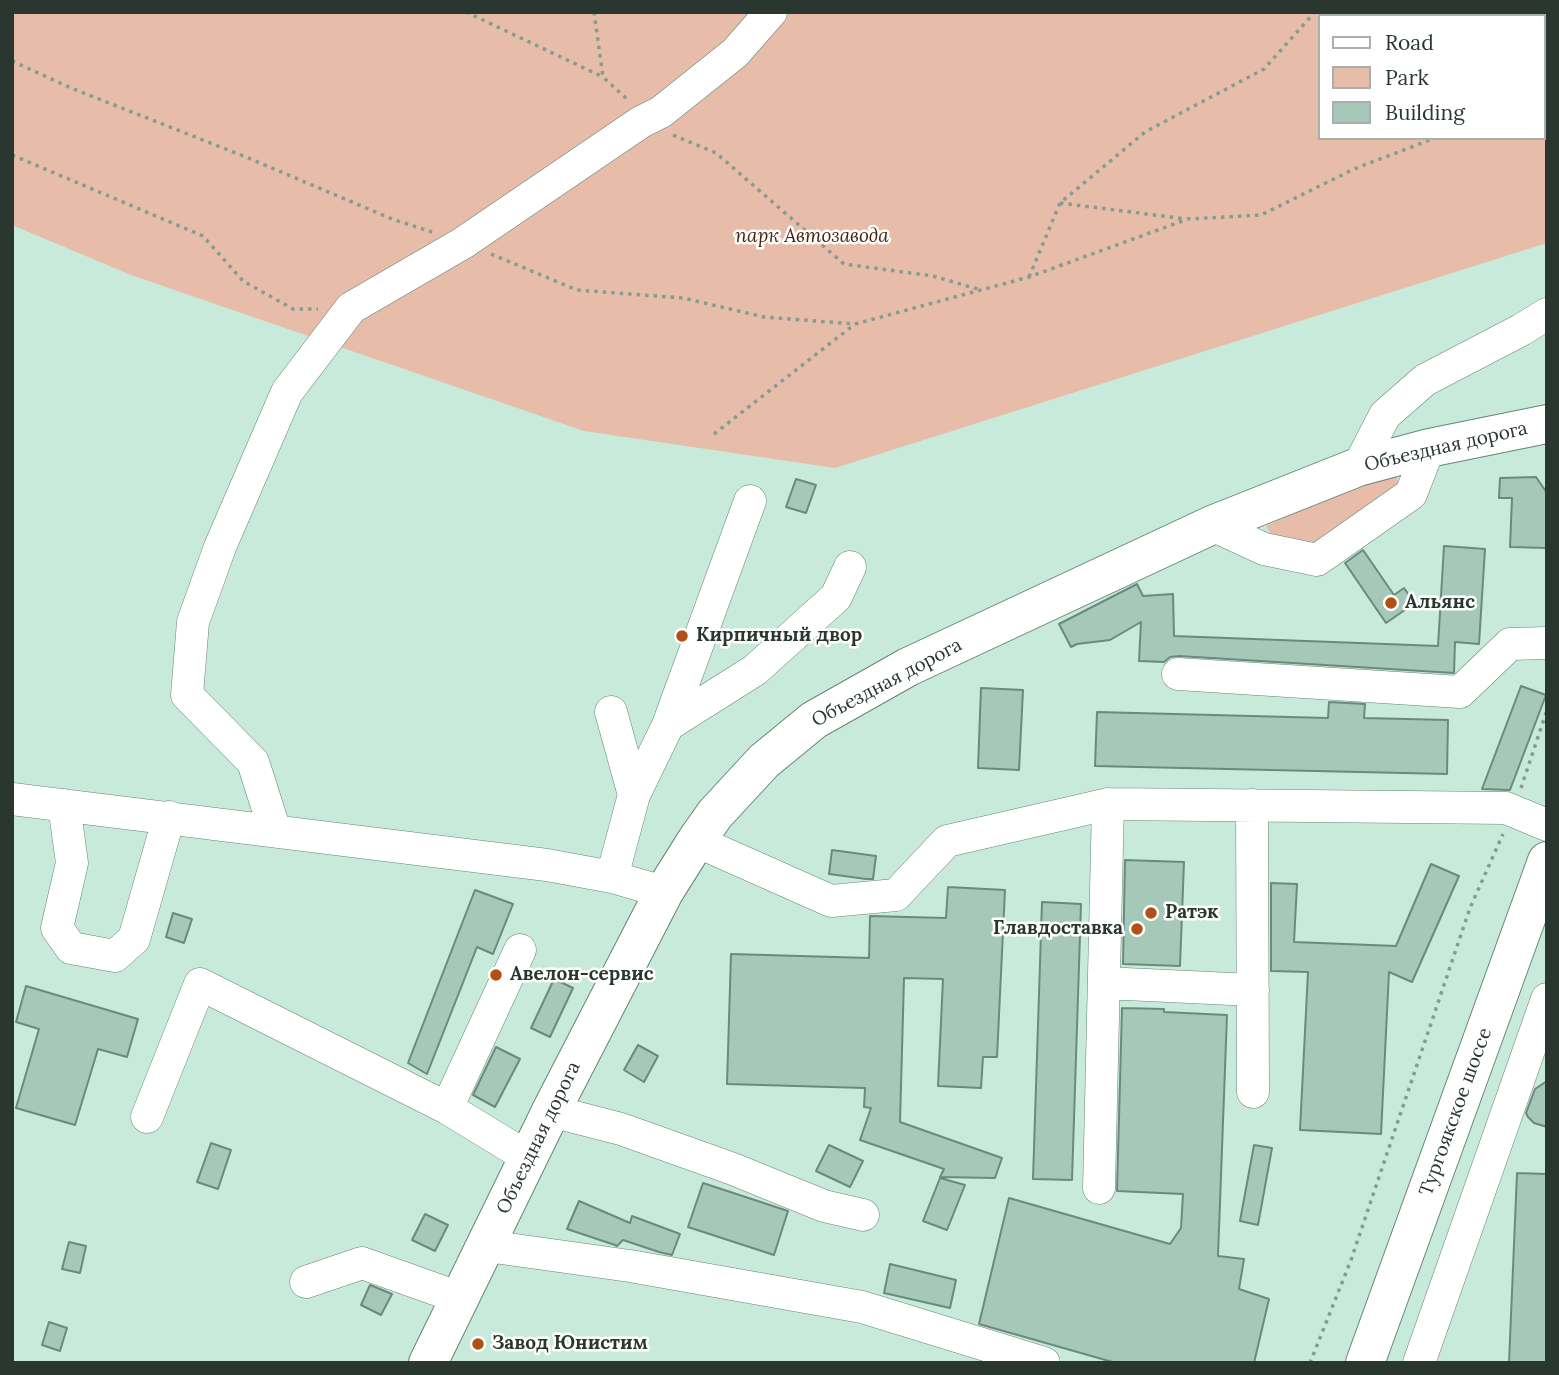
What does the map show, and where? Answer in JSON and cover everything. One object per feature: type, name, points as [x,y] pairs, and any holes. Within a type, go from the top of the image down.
[{"type":"main road","name":"Объездная дорога","points":[[428,1363],[551,1111],[664,892],[695,841],[728,798],[764,761],[814,720],[908,667],[1212,525],[1358,467],[1429,448],[1547,424]]},
{"type":"main road","name":"Тургоякское шоссе","points":[[1365,1363],[1547,861]]},
{"type":"street","points":[[275,831],[253,762],[187,695],[193,622],[220,547],[287,392],[351,308],[463,243],[641,122],[661,112],[735,53],[771,12]]},
{"type":"street","points":[[1358,467],[1385,415],[1425,380],[1547,314]]},
{"type":"street","points":[[1212,525],[1264,549],[1317,560],[1411,494],[1429,448]]},
{"type":"street","points":[[612,877],[634,795],[668,725],[750,501]]},
{"type":"street","points":[[668,725],[755,670],[836,597],[850,567]]},
{"type":"street","points":[[1178,674],[1460,692],[1510,644],[1547,643]]},
{"type":"street","points":[[611,712],[634,795]]},
{"type":"street","points":[[12,799],[547,865],[612,877],[664,892]]},
{"type":"street","points":[[695,841],[831,901],[896,895],[947,841],[1108,804],[1506,808],[1547,825]]},
{"type":"street","points":[[1099,1188],[1108,804]]},
{"type":"street","points":[[64,805],[72,863],[57,928],[71,948],[115,956],[134,939],[169,817]]},
{"type":"street","points":[[1252,805],[1253,1092]]},
{"type":"street","points":[[447,1108],[520,950]]},
{"type":"street","points":[[1104,983],[1253,990]]},
{"type":"street","points":[[147,1117],[201,984],[447,1108],[529,1158]]},
{"type":"street","points":[[1419,1363],[1547,999]]},
{"type":"street","points":[[551,1111],[621,1129],[733,1169],[824,1206],[863,1215]]},
{"type":"street","points":[[487,1246],[630,1266],[862,1307],[1044,1363]]},
{"type":"street","points":[[306,1282],[362,1263],[460,1298]]},
{"type":"path","points":[[466,12],[603,77],[631,104],[641,122],[716,153],[844,264],[933,276],[982,290]]},
{"type":"path","points":[[594,12],[603,77]]},
{"type":"path","points":[[1029,277],[1060,203],[1145,132],[1264,69],[1315,12]]},
{"type":"path","points":[[12,61],[71,88],[247,157],[392,219],[463,243],[577,289],[683,298],[764,317],[855,324],[1029,277],[1188,219]]},
{"type":"path","points":[[1060,203],[1188,219],[1261,215],[1354,169],[1430,140]]},
{"type":"path","points":[[12,155],[203,236],[243,281],[293,309],[351,308]]},
{"type":"path","points":[[714,434],[855,324]]},
{"type":"path","points":[[1310,1363],[1350,1260],[1470,908],[1513,810],[1547,710]]},
{"type":"green space","name":"парк Автозавода","points":[[12,12],[1547,12],[1547,243],[835,468],[584,431],[131,275],[12,225]]},
{"type":"green space","points":[[1396,474],[1400,488],[1329,544],[1273,538],[1266,526],[1316,503]]},
{"type":"building","points":[[1536,477],[1547,493],[1547,548],[1510,547],[1512,498],[1499,498],[1500,478]]},
{"type":"building","points":[[796,479],[816,485],[806,513],[786,507]]},
{"type":"building","points":[[1444,546],[1485,549],[1479,644],[1455,642],[1454,673],[1179,656],[1170,657],[1164,662],[1139,661],[1141,622],[1110,640],[1071,647],[1059,624],[1137,584],[1143,596],[1173,594],[1174,636],[1438,646]]},
{"type":"building","points":[[1363,550],[1394,595],[1404,588],[1415,603],[1386,623],[1345,563]]},
{"type":"building","points":[[1521,686],[1546,695],[1510,790],[1482,789]]},
{"type":"building","points":[[981,688],[1023,690],[1019,770],[978,768]]},
{"type":"building","points":[[1329,702],[1365,704],[1364,718],[1448,720],[1447,774],[1095,766],[1097,712],[1328,718]]},
{"type":"building","points":[[832,850],[876,856],[873,879],[829,874]]},
{"type":"building","name":"Ратэк","points":[[1125,860],[1184,862],[1180,966],[1123,964]]},
{"type":"building","points":[[1431,864],[1459,876],[1412,982],[1389,972],[1381,1134],[1300,1130],[1308,972],[1271,971],[1271,883],[1297,884],[1294,942],[1396,946]]},
{"type":"building","points":[[948,887],[1005,890],[997,1057],[983,1057],[981,1088],[938,1086],[943,979],[904,978],[900,1122],[1002,1158],[995,1178],[940,1177],[944,1169],[860,1140],[871,1108],[864,1107],[865,1088],[727,1084],[731,954],[869,958],[870,916],[946,918]]},
{"type":"building","points":[[475,890],[513,904],[493,954],[477,947],[427,1074],[408,1063]]},
{"type":"building","points":[[1042,902],[1081,904],[1072,1180],[1033,1179]]},
{"type":"building","points":[[173,913],[192,919],[184,943],[166,937]]},
{"type":"building","points":[[554,979],[573,988],[550,1037],[531,1028]]},
{"type":"building","points":[[26,986],[138,1019],[127,1057],[98,1049],[75,1125],[16,1108],[39,1029],[16,1022]]},
{"type":"building","points":[[1122,1008],[1227,1015],[1218,1256],[1244,1259],[1239,1289],[1269,1299],[1254,1363],[1116,1363],[979,1324],[1009,1198],[1170,1244],[1181,1228],[1183,1194],[1117,1191]]},
{"type":"building","points":[[638,1045],[658,1056],[644,1082],[624,1070]]},
{"type":"building","points":[[496,1047],[520,1059],[495,1107],[473,1095]]},
{"type":"building","points":[[1547,1081],[1547,1127],[1534,1123],[1526,1113],[1535,1089]]},
{"type":"building","points":[[211,1143],[231,1150],[218,1189],[197,1182]]},
{"type":"building","points":[[829,1145],[863,1161],[850,1187],[816,1171]]},
{"type":"building","points":[[1254,1145],[1272,1148],[1258,1225],[1240,1221]]},
{"type":"building","points":[[1517,1173],[1547,1174],[1547,1363],[1509,1363]]},
{"type":"building","points":[[940,1178],[965,1185],[947,1230],[923,1221]]},
{"type":"building","points":[[703,1183],[788,1211],[774,1255],[688,1227]]},
{"type":"building","points":[[579,1201],[630,1223],[632,1216],[680,1234],[672,1255],[623,1240],[617,1246],[567,1229]]},
{"type":"building","points":[[425,1214],[448,1225],[435,1251],[412,1240]]},
{"type":"building","points":[[69,1242],[86,1246],[80,1273],[62,1269]]},
{"type":"building","points":[[890,1264],[956,1280],[950,1308],[884,1293]]},
{"type":"building","points":[[370,1285],[392,1294],[381,1315],[361,1305]]},
{"type":"building","points":[[49,1322],[67,1328],[60,1351],[42,1345]]},
{"type":"place","name":"Альянс","points":[[1391,603]]},
{"type":"place","name":"Кирпичный двор","points":[[682,636]]},
{"type":"place","name":"Ратэк","points":[[1151,913]]},
{"type":"place","name":"Главдоставка","points":[[1137,929]]},
{"type":"place","name":"Авелон-сервис","points":[[496,975]]},
{"type":"place","name":"Завод Юнистим","points":[[478,1344]]}]
